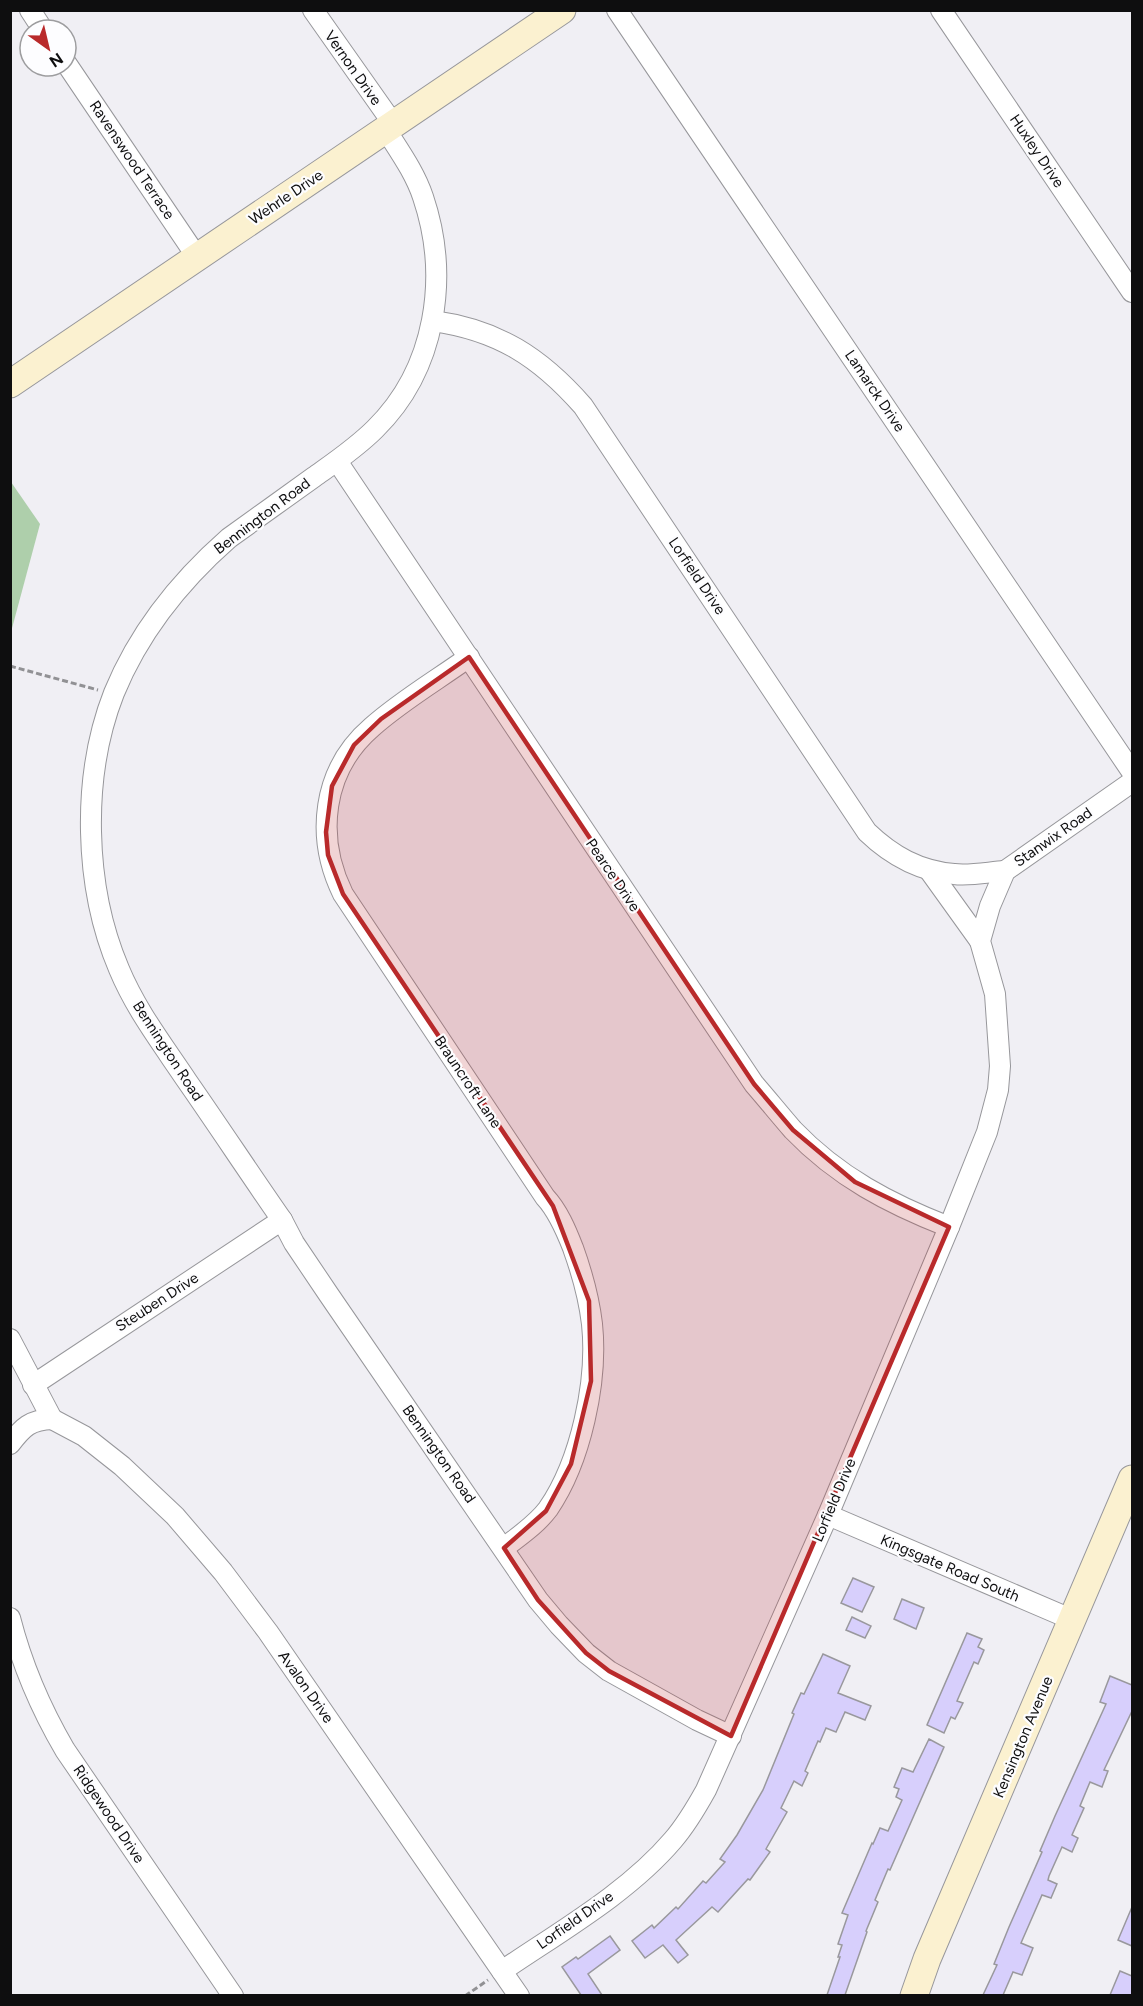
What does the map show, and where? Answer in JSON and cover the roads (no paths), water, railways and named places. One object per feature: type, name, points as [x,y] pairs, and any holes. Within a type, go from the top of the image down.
[{"type":"street","name":"Vernon Drive","points":[[313,10],[390,128]]},
{"type":"street","name":"Wehrle Drive","points":[[10,384],[562,10]]},
{"type":"street","name":"Lamarck Drive","points":[[617,10],[1132,772]]},
{"type":"street","name":"Huxley Drive","points":[[941,10],[1132,292]]},
{"type":"street","name":"Ravenswood Terrace","points":[[76,78],[197,257]]},
{"type":"street","name":"Bennington Road","points":[[390,128],[423,196],[432,226],[437,279],[433,321],[423,354],[411,381],[395,406],[376,428],[337,461],[229,538],[183,582],[144,634],[114,694],[100,741],[91,818],[97,895],[106,932],[119,969],[142,1015],[282,1220],[294,1243],[329,1295],[538,1600],[586,1653],[609,1671],[697,1720],[731,1736]]},
{"type":"street","name":"Lorfield Drive","points":[[433,321],[496,337],[541,364],[564,383],[583,406],[867,832],[900,858],[929,870],[956,875],[1005,871]]},
{"type":"street","name":"Pearce Drive","points":[[337,461],[754,1084],[794,1130],[817,1152],[855,1182],[883,1199],[949,1227]]},
{"type":"street","name":"Brauncroft Lane","points":[[469,657],[381,719],[354,745],[333,786],[327,808],[326,832],[328,855],[343,894],[553,1206],[568,1235],[589,1301],[593,1348],[591,1381],[583,1424],[571,1464],[559,1491],[546,1511],[531,1528],[504,1548]]},
{"type":"street","name":"Stanwix Road","points":[[980,941],[990,906],[1005,871],[1132,782]]},
{"type":"street","name":"Lorfield Drive","points":[[502,1971],[624,1886],[657,1857],[691,1816],[731,1736],[828,1515],[987,1132],[998,1090],[1000,1066],[995,994],[980,941],[929,870]]},
{"type":"street","name":"Steuben Drive","points":[[33,1385],[282,1220]]},
{"type":"street","points":[[10,1340],[52,1419],[38,1419],[32,1422],[10,1444]]},
{"type":"street","name":"Avalon Drive","points":[[52,1419],[84,1436],[122,1466],[175,1516],[223,1572],[268,1632],[519,1995]]},
{"type":"street","name":"Kensington Avenue","points":[[914,1995],[927,1959],[1132,1479]]},
{"type":"street","name":"Kingsgate Road South","points":[[828,1515],[1073,1620]]},
{"type":"street","name":"Ridgewood Drive","points":[[10,1618],[29,1677],[51,1726],[65,1750],[233,1995]]}]
